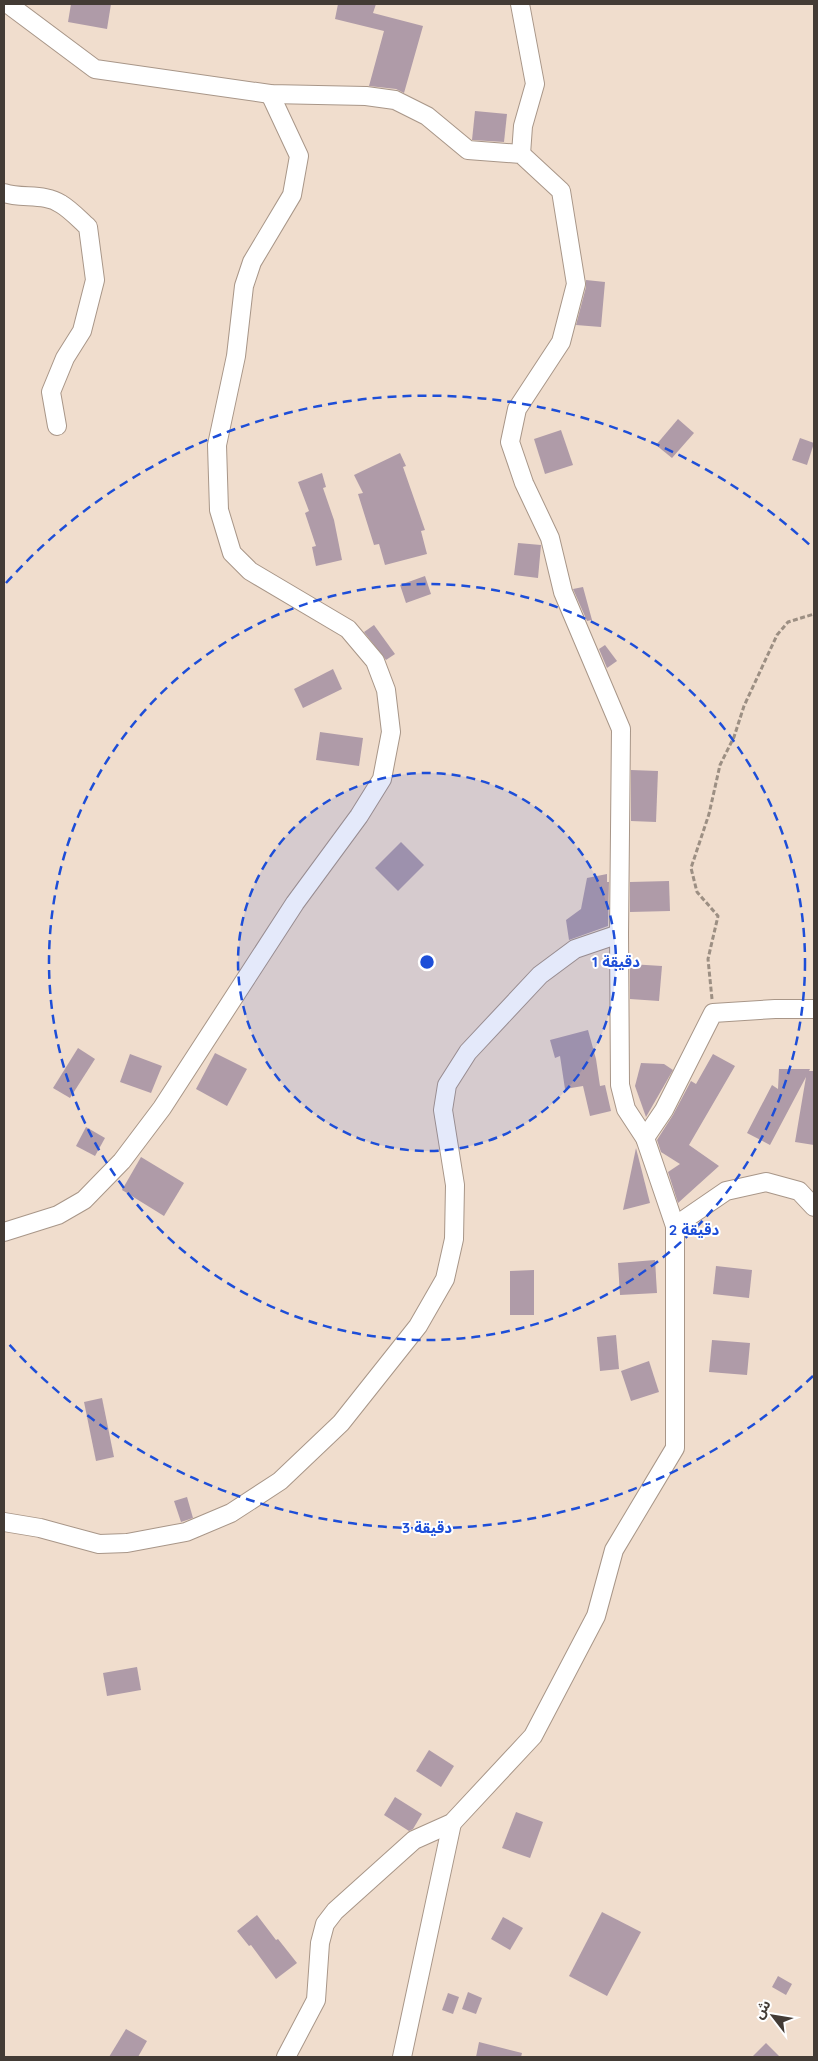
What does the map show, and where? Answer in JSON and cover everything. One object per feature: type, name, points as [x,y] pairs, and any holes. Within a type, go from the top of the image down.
[{"type":"street","points":[[8,4],[95,69],[270,94],[366,96],[395,100],[426,116],[468,150],[521,154],[561,191],[576,284],[560,342],[517,408],[510,442],[524,482],[550,538],[562,592],[621,730],[620,1085],[626,1109],[645,1138],[675,1226],[675,1448],[614,1550],[596,1616],[533,1736],[452,1823],[414,1840],[335,1911],[325,1924],[320,1943],[316,2000],[286,2057]]},
{"type":"street","points":[[520,4],[535,84],[523,126],[521,154]]},
{"type":"street","points":[[4,1232],[58,1215],[84,1200],[122,1161],[162,1108],[295,903],[360,816],[382,779],[391,732],[386,690],[375,661],[348,629],[250,571],[232,553],[218,510],[217,445],[236,356],[244,286],[252,262],[292,195],[299,156],[270,94]]},
{"type":"street","points":[[4,193],[14,196],[37,197],[60,203],[88,227],[95,280],[82,331],[65,358],[51,392],[57,426]]},
{"type":"street","points":[[4,1522],[40,1528],[98,1544],[127,1543],[186,1532],[231,1513],[280,1481],[341,1423],[418,1326],[444,1279],[454,1239],[455,1185],[443,1110],[447,1084],[468,1052],[540,974],[575,949],[619,934]]},
{"type":"street","points":[[645,1138],[664,1110],[713,1013],[775,1009],[814,1009]]},
{"type":"street","points":[[675,1226],[726,1191],[766,1182],[799,1191],[814,1207]]},
{"type":"street","points":[[402,2057],[452,1823]]},
{"type":"path","points":[[713,1013],[708,960],[718,916],[697,892],[690,868],[709,814],[720,765],[734,737],[744,706],[777,635],[788,622],[814,614]]},
{"type":"building","points":[[71,4],[111,4],[107,29],[68,22]]},
{"type":"building","points":[[338,4],[376,4],[373,13],[423,26],[404,93],[396,89],[369,86],[384,31],[335,19]]},
{"type":"building","points":[[475,111],[507,114],[504,142],[472,140]]},
{"type":"building","points":[[586,280],[605,282],[601,327],[576,325],[586,287]]},
{"type":"building","points":[[678,419],[694,433],[672,458],[656,445]]},
{"type":"building","points":[[561,430],[573,465],[545,474],[534,439]]},
{"type":"building","points":[[800,438],[814,443],[807,465],[792,460]]},
{"type":"building","points":[[400,453],[406,466],[403,467],[425,530],[421,531],[427,554],[385,565],[379,544],[374,545],[358,494],[363,493],[354,475]]},
{"type":"building","points":[[322,473],[326,487],[323,488],[334,520],[342,560],[316,566],[312,547],[316,546],[305,513],[309,511],[298,482]]},
{"type":"building","points":[[518,543],[541,545],[538,578],[514,575]]},
{"type":"building","points":[[425,576],[431,594],[406,603],[400,585]]},
{"type":"building","points":[[583,587],[592,620],[587,621],[573,589]]},
{"type":"building","points":[[374,625],[395,654],[386,660],[364,632]]},
{"type":"building","points":[[605,645],[617,661],[607,668],[599,649]]},
{"type":"building","points":[[333,669],[342,689],[303,708],[294,689]]},
{"type":"building","points":[[320,732],[363,738],[359,766],[316,760]]},
{"type":"building","points":[[631,770],[658,771],[656,822],[631,821]]},
{"type":"building","points":[[401,842],[424,865],[398,891],[375,868]]},
{"type":"building","points":[[607,874],[607,882],[609,882],[608,926],[569,940],[566,920],[581,909],[587,878]]},
{"type":"building","points":[[669,881],[670,911],[630,912],[630,882]]},
{"type":"building","points":[[630,964],[662,966],[659,1001],[630,999]]},
{"type":"building","points":[[588,1030],[596,1059],[600,1086],[605,1085],[611,1111],[590,1116],[583,1086],[565,1089],[560,1056],[555,1058],[550,1040]]},
{"type":"building","points":[[78,1048],[95,1059],[70,1098],[53,1088]]},
{"type":"building","points":[[215,1053],[247,1069],[227,1106],[196,1089]]},
{"type":"building","points":[[130,1054],[162,1066],[151,1093],[120,1082]]},
{"type":"building","points":[[713,1054],[735,1066],[689,1145],[719,1166],[678,1203],[668,1172],[680,1164],[661,1152],[657,1140],[691,1081],[696,1084]]},
{"type":"building","points":[[641,1063],[664,1064],[673,1070],[646,1117],[635,1086]]},
{"type":"building","points":[[779,1069],[810,1069],[809,1071],[814,1071],[814,1145],[795,1142],[806,1077],[770,1145],[747,1133],[772,1085],[778,1089]]},
{"type":"building","points":[[86,1127],[105,1138],[95,1156],[76,1146]]},
{"type":"building","points":[[636,1148],[650,1203],[623,1210]]},
{"type":"building","points":[[141,1157],[184,1183],[164,1216],[122,1190]]},
{"type":"building","points":[[655,1260],[657,1293],[620,1295],[618,1263]]},
{"type":"building","points":[[716,1266],[752,1270],[749,1298],[713,1294]]},
{"type":"building","points":[[534,1270],[534,1315],[510,1315],[510,1271]]},
{"type":"building","points":[[616,1335],[619,1369],[600,1371],[597,1337]]},
{"type":"building","points":[[712,1340],[750,1343],[747,1375],[709,1372]]},
{"type":"building","points":[[649,1361],[659,1392],[631,1401],[621,1371]]},
{"type":"building","points":[[102,1398],[114,1457],[96,1461],[84,1402]]},
{"type":"building","points":[[187,1497],[193,1518],[181,1522],[174,1501]]},
{"type":"building","points":[[137,1667],[141,1690],[107,1696],[103,1673]]},
{"type":"building","points":[[429,1750],[454,1766],[441,1787],[416,1771]]},
{"type":"building","points":[[395,1797],[422,1814],[413,1829],[409,1831],[384,1815]]},
{"type":"building","points":[[516,1812],[543,1822],[530,1858],[502,1848]]},
{"type":"building","points":[[602,1912],[641,1932],[607,1996],[569,1976]]},
{"type":"building","points":[[257,1915],[297,1963],[276,1979],[251,1945],[249,1946],[237,1931]]},
{"type":"building","points":[[503,1917],[523,1928],[510,1950],[491,1939]]},
{"type":"building","points":[[778,1976],[792,1984],[786,1995],[772,1987]]},
{"type":"building","points":[[468,1992],[482,1998],[476,2014],[462,2009]]},
{"type":"building","points":[[448,1993],[459,1997],[453,2014],[442,2010]]},
{"type":"building","points":[[126,2029],[147,2041],[138,2057],[109,2057]]},
{"type":"building","points":[[479,2042],[522,2053],[521,2057],[476,2057]]},
{"type":"building","points":[[766,2043],[780,2057],[752,2057]]}]
